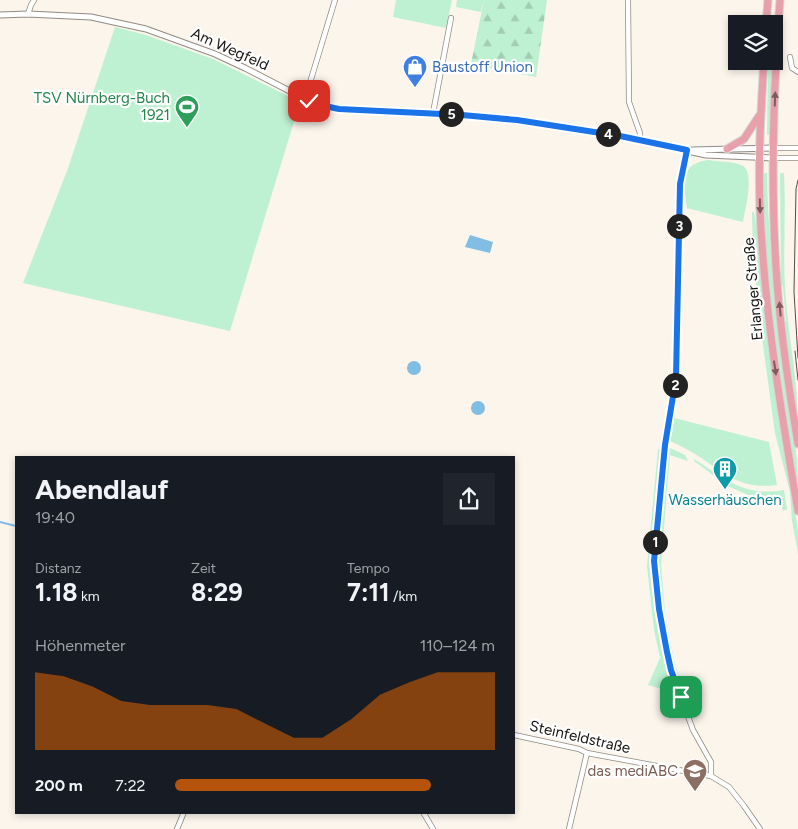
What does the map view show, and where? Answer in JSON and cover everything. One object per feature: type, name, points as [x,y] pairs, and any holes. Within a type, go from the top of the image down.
[{"type":"main road","points":[[767,15],[768,0]]},
{"type":"main road","name":"Erlanger Straße","points":[[780,0],[776,56],[773,158],[776,254],[779,306],[798,444]]},
{"type":"main road","name":"Erlanger Straße","points":[[763,70],[760,148],[762,243],[768,317],[780,405],[798,511]]},
{"type":"main road","points":[[727,149],[744,139],[761,113]]},
{"type":"street","points":[[28,14],[30,5],[34,0]]},
{"type":"street","points":[[305,99],[335,0]]},
{"type":"street","points":[[628,0],[629,102],[640,133],[640,140]]},
{"type":"street","name":"Am Wegfeld","points":[[0,15],[28,14],[92,17],[120,22],[180,40],[224,58],[305,99],[320,105],[339,109],[433,113],[517,120],[640,140],[706,155],[773,158]]},
{"type":"street","points":[[433,113],[451,18]]},
{"type":"street","points":[[790,57],[792,68],[798,72]]},
{"type":"street","points":[[774,148],[798,148]]},
{"type":"street","name":"Am Wegfeld","points":[[687,150],[774,148]]},
{"type":"street","points":[[687,150],[680,184],[676,378],[665,445],[654,561],[659,609],[671,670],[693,730],[711,762],[711,776]]},
{"type":"street","points":[[773,158],[798,158]]},
{"type":"street","name":"Steinfeldstraße","points":[[515,735],[579,749],[587,753],[711,776],[726,786],[744,806],[760,829]]},
{"type":"street","points":[[569,829],[587,753]]},
{"type":"street","points":[[177,829],[183,814]]},
{"type":"street","points":[[424,814],[433,829]]},
{"type":"green space","points":[[396,0],[452,0],[446,28],[393,17]]},
{"type":"green space","points":[[457,0],[484,0],[481,12],[456,7]]},
{"type":"green space","points":[[484,0],[547,0],[536,77],[471,64]]},
{"type":"green space","name":"TSV Nürnberg-Buch 1921","points":[[115,27],[146,35],[213,59],[300,102],[230,331],[23,283],[67,171]]},
{"type":"green space","points":[[768,70],[773,70],[770,135],[767,135]]},
{"type":"green space","points":[[709,160],[729,162],[745,168],[749,182],[743,222],[687,208],[685,177],[692,166]]},
{"type":"green space","points":[[763,173],[767,173],[769,228],[774,282],[796,447],[798,482],[796,482],[784,405],[774,328],[766,251]]},
{"type":"green space","points":[[780,173],[784,173],[785,288],[798,426],[784,323],[786,321],[783,287],[781,285]]},
{"type":"green space","points":[[752,212],[754,212],[757,229],[771,360],[798,530],[798,554],[792,521],[790,492],[775,433],[759,315],[753,255]]},
{"type":"green space","points":[[674,418],[769,442],[777,485],[752,485],[732,478],[689,450],[670,441]]},
{"type":"green space","points":[[670,448],[685,455],[688,461],[670,455],[661,564],[665,614],[674,660],[685,696],[648,685],[660,658],[654,630],[647,566],[658,449]]},
{"type":"green space","points":[[694,459],[736,485],[746,489],[757,491],[784,490],[787,509],[783,511],[781,504],[776,501],[748,495],[728,486],[694,461]]},
{"type":"water","points":[[470,235],[493,242],[490,253],[465,247]]},
{"type":"water","points":[[411,361],[417,361],[421,368],[417,375],[411,375],[407,371],[407,365]]},
{"type":"water","points":[[475,401],[481,401],[485,408],[481,415],[475,415],[471,411],[471,405]]},
{"type":"waterway","points":[[0,522],[15,526]]},
{"type":"tram line","points":[[798,180],[796,189],[794,292],[798,358]]},
{"type":"tram line","points":[[795,351],[798,380]]},
{"type":"place","name":"Baustoff Union","points":[[415,88]]},
{"type":"place","name":"TSV Nürnberg-Buch 1921","points":[[187,128]]},
{"type":"place","name":"Wasserhäuschen","points":[[725,490]]},
{"type":"place","name":"das mediABC","points":[[695,792]]},
{"type":"route","points":[[309,101],[339,109],[462,115],[541,123],[620,136],[687,150],[680,184],[676,378],[665,445],[654,561],[659,609],[667,652],[671,670],[681,697]]}]
